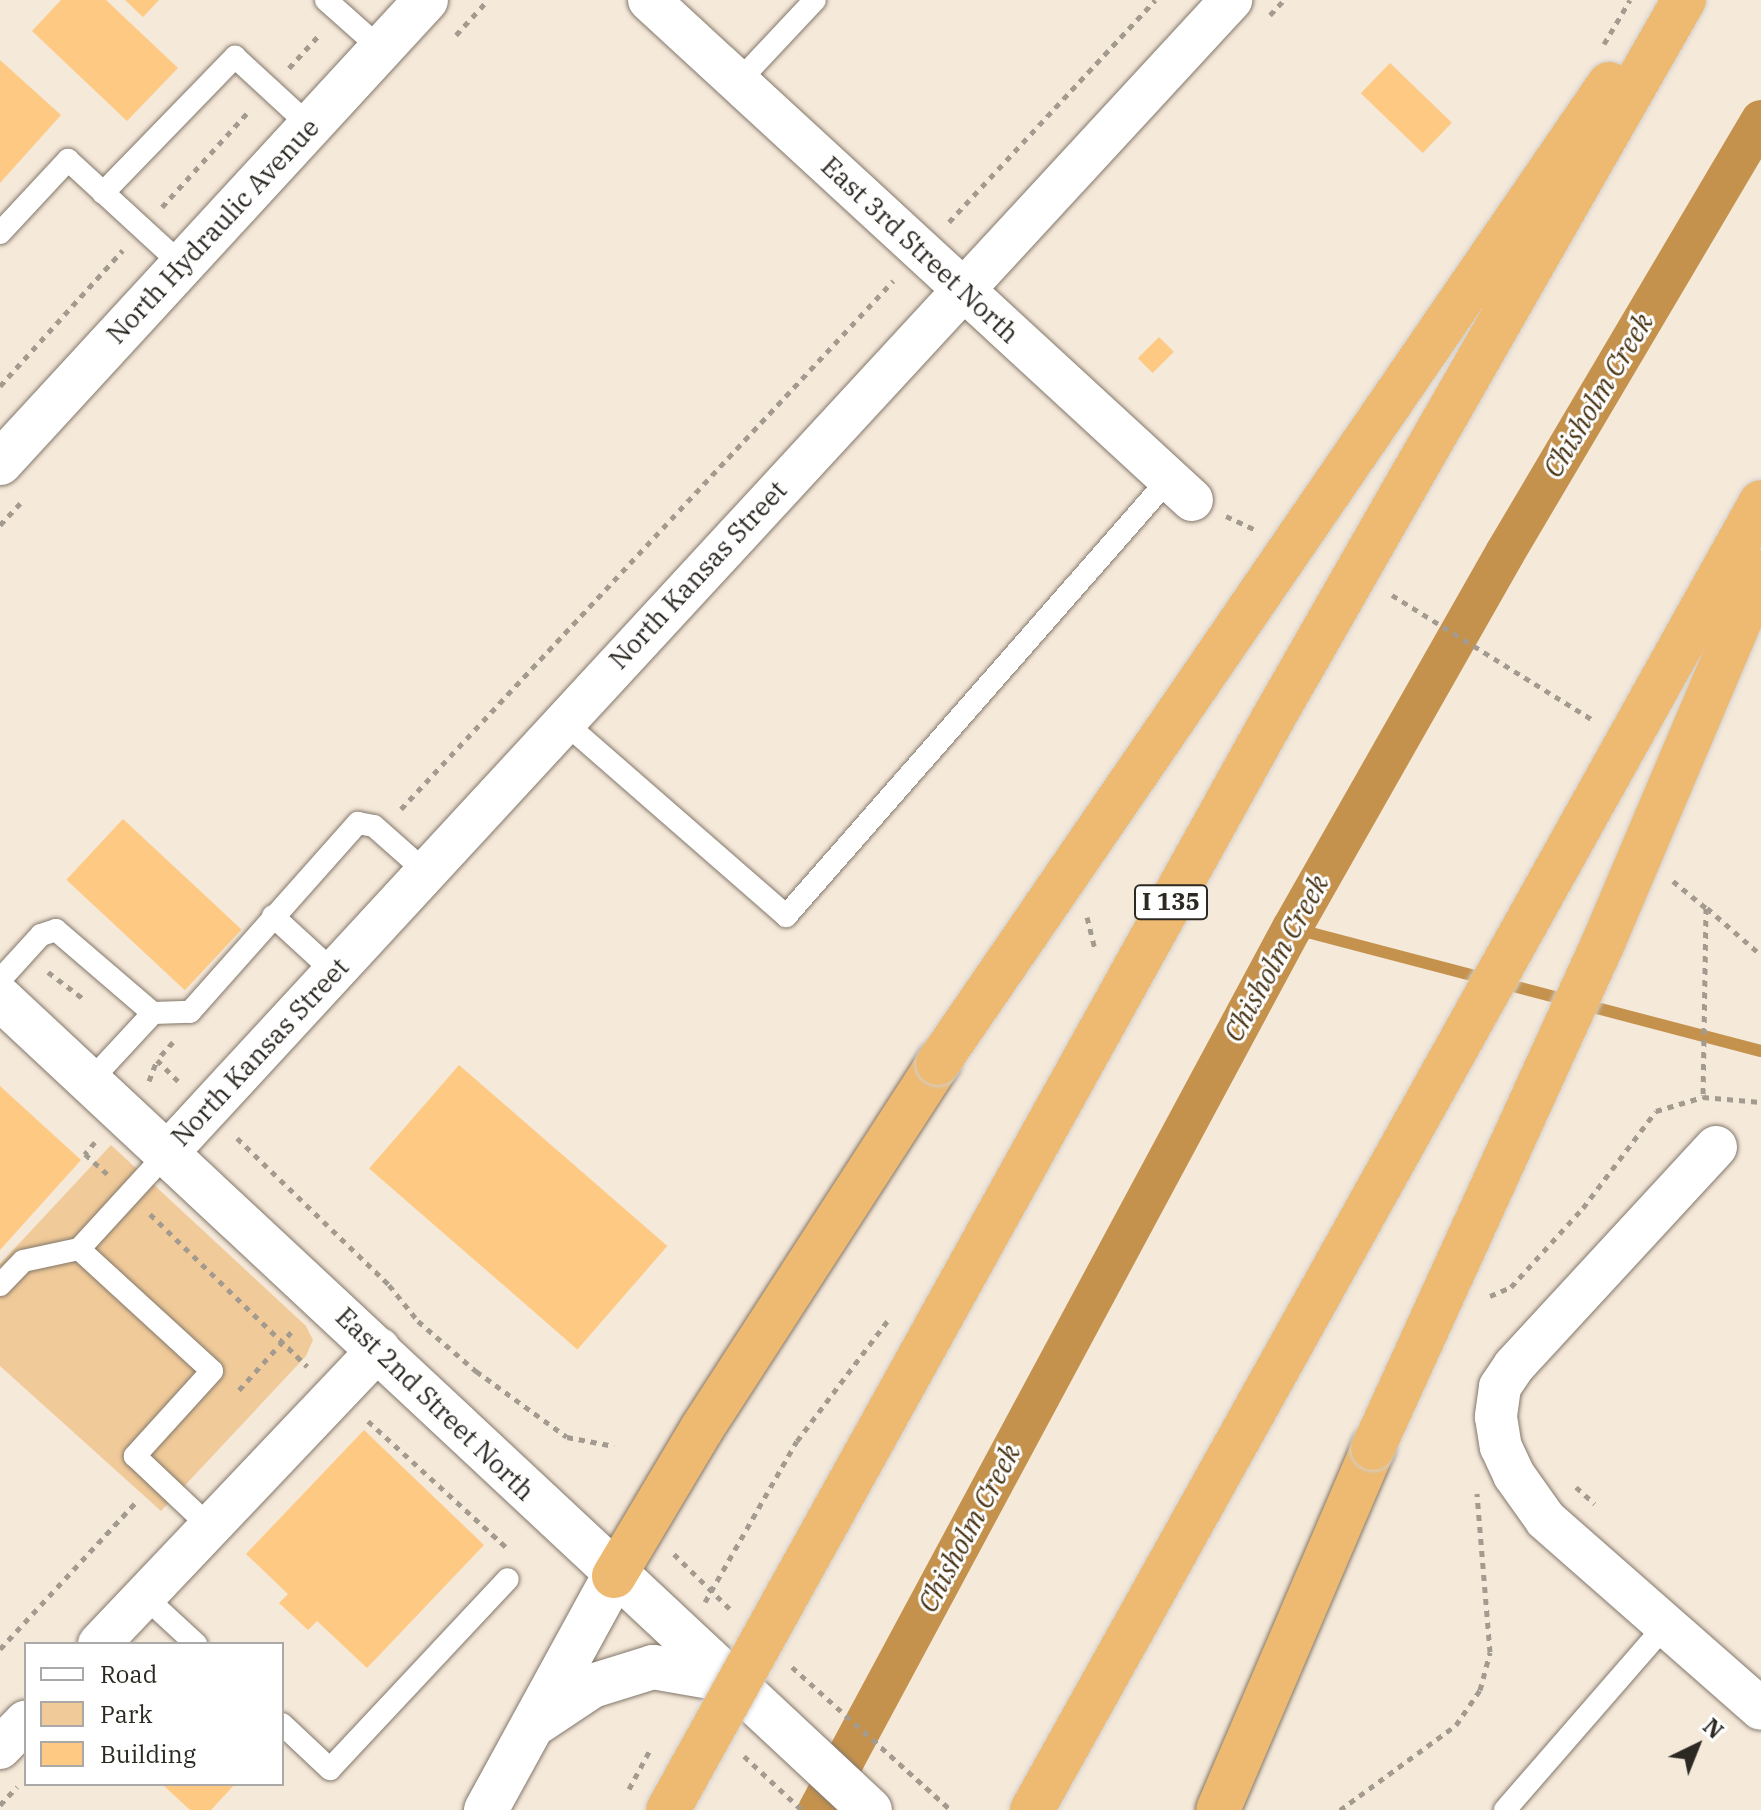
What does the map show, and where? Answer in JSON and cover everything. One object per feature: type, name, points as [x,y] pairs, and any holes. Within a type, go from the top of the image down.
[{"type":"highway","points":[[614,1576],[701,1430],[938,1063],[1424,347],[1668,0]]},
{"type":"highway","name":"I 135","points":[[668,1810],[1275,715],[1684,0]]},
{"type":"highway","points":[[1032,1810],[1761,502]]},
{"type":"highway","points":[[1218,1810],[1373,1448],[1604,941],[1761,572]]},
{"type":"street","name":"North Hydraulic Avenue","points":[[0,463],[426,0]]},
{"type":"street","name":"East 3rd Street North","points":[[649,0],[1181,489]]},
{"type":"street","name":"North Kansas Street","points":[[168,1152],[1231,0]]},
{"type":"street","name":"East 2nd Street North","points":[[0,998],[379,1349],[614,1576],[870,1810]]},
{"type":"street","points":[[1716,1147],[1514,1366],[1500,1387],[1496,1417],[1501,1447],[1514,1475],[1546,1520],[1761,1709]]},
{"type":"street","points":[[101,1642],[379,1349]]},
{"type":"street","points":[[486,1810],[614,1576]]},
{"type":"street","points":[[532,1726],[592,1686],[653,1667],[732,1681]]},
{"type":"street","points":[[0,1748],[24,1723]]},
{"type":"lane","points":[[738,82],[815,0]]},
{"type":"lane","points":[[333,6],[381,49]]},
{"type":"lane","points":[[103,193],[235,57],[310,126]]},
{"type":"lane","points":[[0,233],[68,160],[182,265]]},
{"type":"lane","points":[[564,722],[786,916],[1181,489]]},
{"type":"lane","points":[[0,980],[41,935],[56,930],[153,1013],[190,1012],[358,823],[374,826],[426,872]]},
{"type":"lane","points":[[273,916],[334,972]]},
{"type":"lane","points":[[91,1080],[153,1013]]},
{"type":"lane","points":[[0,1285],[23,1261],[79,1249],[168,1152]]},
{"type":"lane","points":[[79,1249],[212,1371],[135,1456],[210,1527]]},
{"type":"lane","points":[[284,1726],[330,1769],[508,1579]]},
{"type":"lane","points":[[144,1596],[194,1642]]},
{"type":"lane","points":[[1505,1810],[1666,1625]]},
{"type":"path","points":[[0,386],[270,89],[333,6]]},
{"type":"path","points":[[1399,598],[1575,705]]},
{"type":"path","points":[[1706,908],[1761,955]]},
{"type":"path","points":[[1706,938],[1703,1097],[1761,1102]]},
{"type":"path","points":[[24,953],[157,1060],[152,1078],[85,1154],[337,1393],[511,1551]]},
{"type":"path","points":[[1574,1485],[1597,1506]]},
{"type":"path","points":[[667,1547],[742,1620]]},
{"type":"path","points":[[786,1661],[951,1810]]},
{"type":"path","points":[[735,1748],[802,1810]]},
{"type":"path","points":[[0,1805],[24,1779]]},
{"type":"green space","points":[[111,1145],[306,1326],[313,1340],[306,1356],[161,1511],[0,1366],[0,1264]]},
{"type":"building","points":[[61,0],[106,0],[178,68],[127,121],[32,31]]},
{"type":"building","points":[[125,0],[159,0],[143,17]]},
{"type":"building","points":[[0,60],[61,115],[0,183]]},
{"type":"building","points":[[1390,63],[1452,123],[1423,153],[1361,93]]},
{"type":"building","points":[[1159,337],[1174,352],[1153,373],[1138,358]]},
{"type":"building","points":[[123,819],[241,929],[185,990],[66,880]]},
{"type":"building","points":[[459,1065],[667,1246],[577,1349],[369,1168]]},
{"type":"building","points":[[0,1086],[81,1160],[0,1250]]},
{"type":"building","points":[[364,1430],[484,1545],[367,1668],[317,1621],[308,1630],[279,1603],[288,1594],[246,1554]]},
{"type":"building","points":[[164,1786],[233,1786],[211,1810],[190,1810]]},
{"type":"waterway","name":"Chisholm Creek","points":[[818,1810],[1292,928],[1505,553],[1761,120]]},
{"type":"waterway","points":[[1292,928],[1761,1051]]}]
